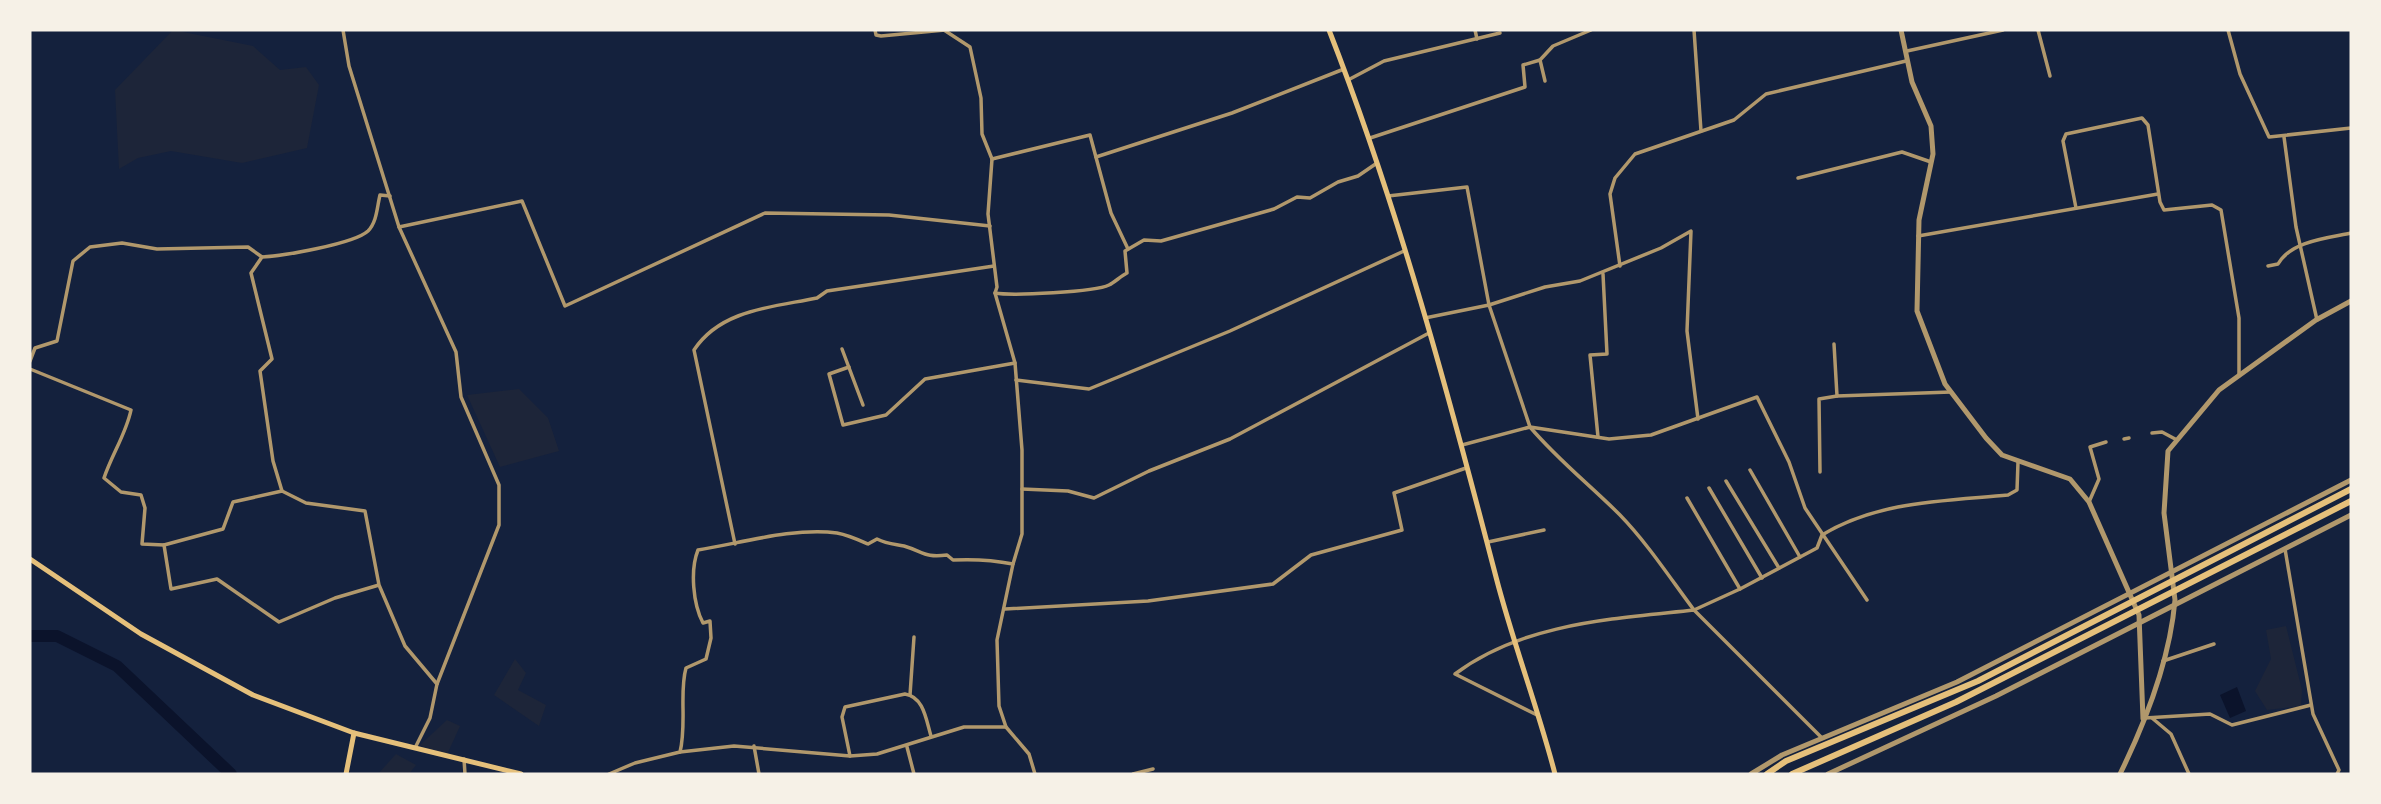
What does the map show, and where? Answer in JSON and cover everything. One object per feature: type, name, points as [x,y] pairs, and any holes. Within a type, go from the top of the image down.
[{"type":"highway","points":[[1792,774],[1956,702],[2155,600],[2187,578],[2351,489]]},
{"type":"highway","points":[[1768,774],[1786,761],[1978,681],[2131,598],[2187,578],[2351,501]]},
{"type":"main road","points":[[1329,30],[1378,162],[1555,774]]},
{"type":"main road","points":[[30,559],[141,634],[203,669],[288,710],[355,733],[521,774]]},
{"type":"main road","points":[[346,774],[355,733]]},
{"type":"street","points":[[343,30],[349,66],[399,227],[456,352],[461,397],[499,485],[499,525],[437,684],[430,718],[415,748]]},
{"type":"street","points":[[875,30],[876,35],[881,36],[944,30],[970,47],[981,98],[982,134],[992,159],[990,226],[998,287],[995,293],[1015,363],[1022,489],[1022,534],[997,640],[999,706],[1006,727],[1030,754],[1035,774]]},
{"type":"street","points":[[1475,30],[1477,39]]},
{"type":"street","points":[[1370,138],[1525,87],[1523,65],[1540,60],[1553,46],[1591,30]]},
{"type":"street","points":[[1694,30],[1701,131]]},
{"type":"street","points":[[1901,30],[1912,82],[1931,126],[1931,162],[1919,220],[1917,311],[1951,392],[1986,438],[2002,455],[2070,479],[2090,502],[2137,609],[2143,719]]},
{"type":"street","points":[[1907,51],[2003,30]]},
{"type":"street","points":[[2038,30],[2050,76]]},
{"type":"street","points":[[2228,30],[2240,75],[2267,134],[2272,139],[2351,128]]},
{"type":"street","points":[[1348,79],[1384,61],[1500,33]]},
{"type":"street","points":[[1540,60],[1545,81]]},
{"type":"street","points":[[1620,266],[1610,194],[1615,178],[1635,154],[1734,120],[1766,94],[1909,61]]},
{"type":"street","points":[[1096,157],[1232,113],[1344,69]]},
{"type":"street","points":[[2076,208],[2063,141],[2066,134],[2141,118],[2148,125],[2158,193],[2164,211],[2212,205],[2221,210],[2239,318],[2239,376]]},
{"type":"street","points":[[992,159],[1090,135],[1111,213],[1128,249]]},
{"type":"street","points":[[2284,138],[2288,178],[2317,320]]},
{"type":"street","points":[[1798,178],[1902,152],[1931,162]]},
{"type":"street","points":[[995,293],[1010,296],[1108,286],[1127,273],[1125,251],[1144,240],[1161,241],[1274,209],[1297,197],[1310,198],[1338,181],[1358,176],[1378,162]]},
{"type":"street","points":[[1388,196],[1466,187],[1489,305],[1530,427],[1558,460],[1591,487],[1631,528],[1694,611],[1822,738]]},
{"type":"street","points":[[1919,236],[2158,193]]},
{"type":"street","points":[[30,361],[35,348],[57,341],[73,261],[90,247],[121,243],[157,249],[248,247],[262,257],[292,256],[366,233],[374,221],[380,195],[390,196]]},
{"type":"street","points":[[399,227],[522,201],[565,306],[765,213],[889,215],[990,226]]},
{"type":"street","points":[[1425,318],[1489,305],[1602,272],[1661,248],[1691,230],[1687,331],[1698,419]]},
{"type":"street","points":[[2268,266],[2278,264],[2284,254],[2301,246],[2351,233]]},
{"type":"street","points":[[1016,380],[1089,389],[1230,331],[1405,251]]},
{"type":"street","points":[[262,257],[251,273],[272,359],[260,371],[273,461],[282,491]]},
{"type":"street","points":[[735,544],[694,350],[701,340],[735,314],[817,298],[827,291],[994,267]]},
{"type":"street","points":[[1598,437],[1590,355],[1607,354],[1602,272]]},
{"type":"street","points":[[2120,774],[2163,661],[2175,604],[2163,489],[2168,451],[2219,390],[2317,320],[2351,301]]},
{"type":"street","points":[[1022,489],[1068,491],[1094,498],[1149,471],[1230,439],[1429,333]]},
{"type":"street","points":[[1834,344],[1837,396]]},
{"type":"street","points":[[842,349],[863,405]]},
{"type":"street","points":[[849,367],[829,374],[843,425],[886,415],[925,379],[1015,363]]},
{"type":"street","points":[[30,369],[131,410],[127,430],[113,453],[104,478],[121,492],[141,495],[145,508],[142,544],[164,545],[222,528],[233,502],[282,491],[306,503],[365,511],[379,585],[405,646],[437,684]]},
{"type":"street","points":[[1820,472],[1819,399],[1951,392]]},
{"type":"street","points":[[1461,445],[1530,427],[1598,437],[1651,435],[1757,397],[1789,462],[1805,508],[1867,600]]},
{"type":"street","points":[[2152,433],[2162,432],[2176,440]]},
{"type":"street","points":[[2090,502],[2099,479],[2090,447],[2106,442]]},
{"type":"street","points":[[1539,716],[1455,674],[1491,652],[1546,631],[1594,620],[1694,611],[1817,548],[1822,535],[1860,515],[1884,509],[2008,495],[2017,490],[2018,462]]},
{"type":"street","points":[[1005,609],[1149,601],[1273,584],[1311,555],[1402,530],[1394,493],[1468,468]]},
{"type":"street","points":[[1751,470],[1800,557]]},
{"type":"street","points":[[1751,774],[1782,755],[1957,681],[2131,598],[2171,572],[2351,480]]},
{"type":"street","points":[[1726,481],[1779,568]]},
{"type":"street","points":[[1709,488],[1762,578]]},
{"type":"street","points":[[1687,498],[1741,589]]},
{"type":"street","points":[[1828,774],[1996,696],[2351,515]]},
{"type":"street","points":[[1488,541],[1544,530]]},
{"type":"street","points":[[680,752],[685,732],[682,680],[686,668],[706,659],[711,638],[710,621],[703,623],[695,609],[694,559],[698,550],[781,533],[796,536],[839,533],[868,544],[877,539],[890,545],[903,546],[929,558],[947,555],[953,560],[976,558],[987,563],[1013,564]]},
{"type":"street","points":[[164,545],[172,589],[217,579],[279,622],[335,598],[379,585]]},
{"type":"street","points":[[2285,549],[2311,705],[2339,770],[2337,774]]},
{"type":"street","points":[[910,695],[914,637]]},
{"type":"street","points":[[2163,661],[2214,644]]},
{"type":"street","points":[[850,756],[842,717],[845,707],[910,695],[919,701],[931,737]]},
{"type":"street","points":[[2143,719],[2210,714],[2232,725],[2311,705]]},
{"type":"street","points":[[2152,718],[2171,734],[2189,774]]},
{"type":"street","points":[[609,774],[635,763],[680,752],[754,746],[850,756],[877,754],[907,747],[964,727],[1006,727]]},
{"type":"street","points":[[754,746],[759,774]]},
{"type":"street","points":[[907,747],[914,774]]},
{"type":"street","points":[[464,760],[465,774]]},
{"type":"street","points":[[1133,774],[1153,769]]},
{"type":"shaded area","points":[[173,30],[253,46],[280,70],[306,67],[319,85],[307,148],[242,163],[171,151],[138,158],[119,169],[115,90]]},
{"type":"shaded area","points":[[519,389],[548,418],[559,451],[500,467],[467,395]]},
{"type":"shaded area","points":[[2286,626],[2302,690],[2301,706],[2267,710],[2255,691],[2271,659],[2266,630]]},
{"type":"shaded area","points":[[515,659],[526,673],[518,690],[546,705],[539,726],[494,695]]},
{"type":"shaded area","points":[[2237,687],[2246,711],[2230,718],[2220,695]]},
{"type":"shaded area","points":[[447,720],[460,726],[446,757],[420,745]]},
{"type":"shaded area","points":[[396,754],[416,765],[409,774],[378,774]]},
{"type":"waterway","points":[[30,636],[57,636],[117,666],[231,774]]}]
